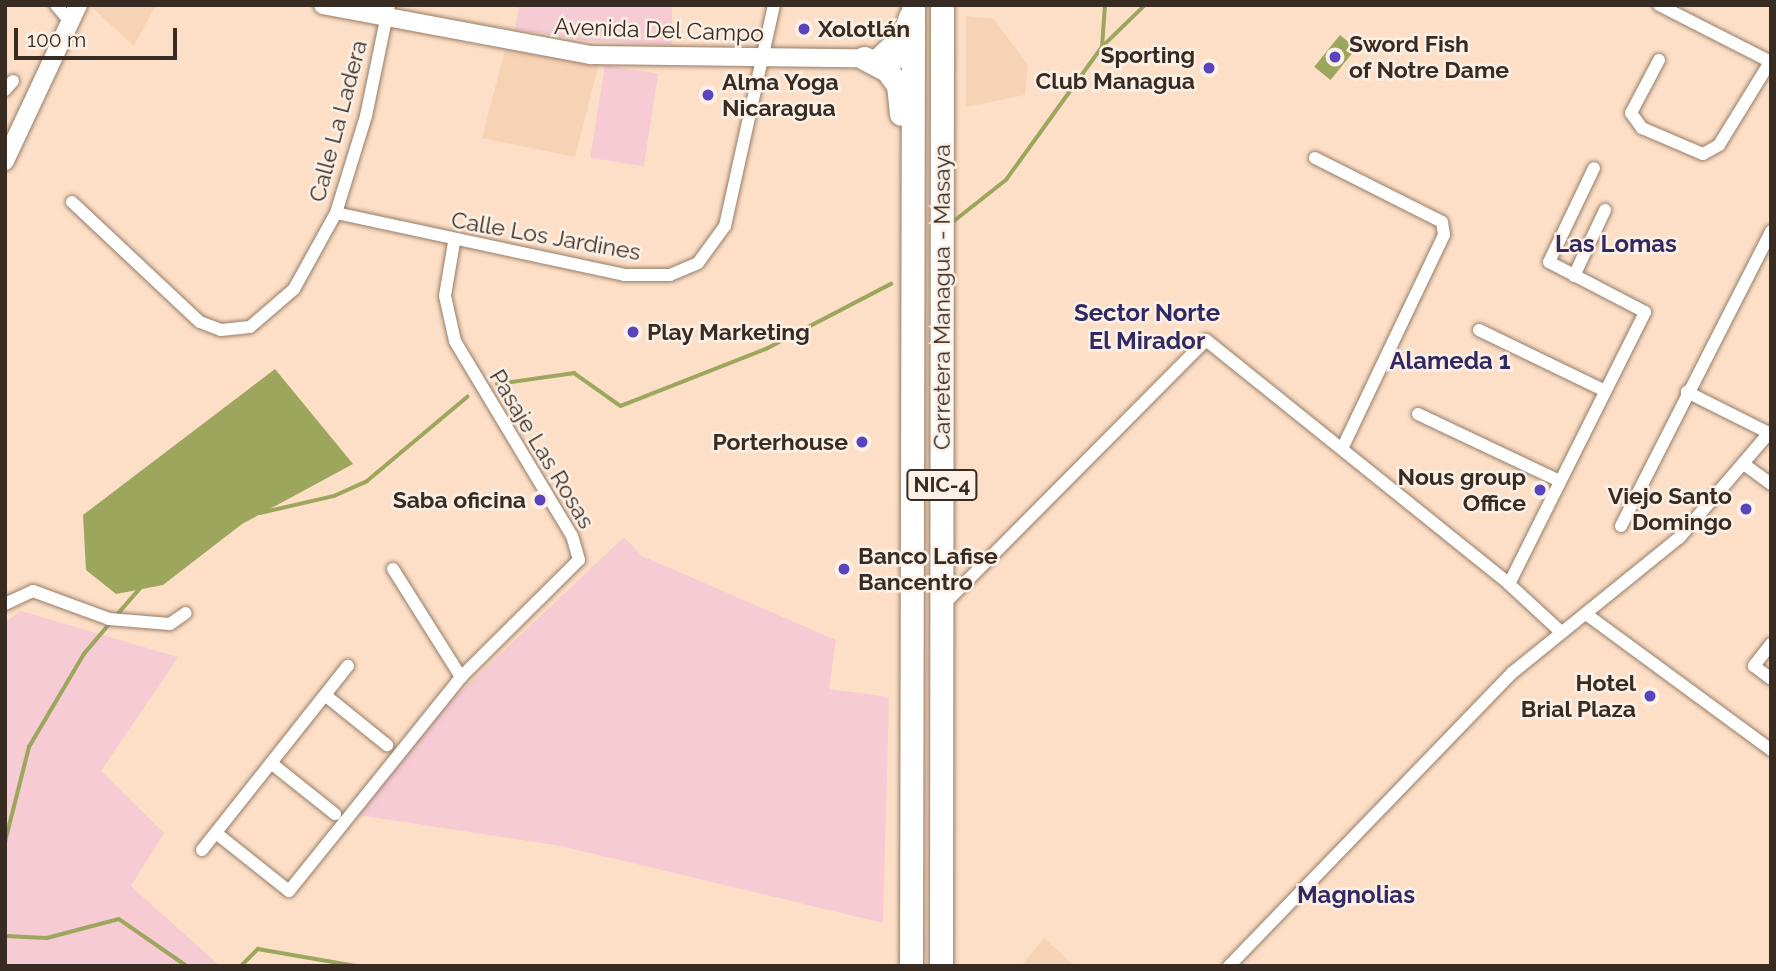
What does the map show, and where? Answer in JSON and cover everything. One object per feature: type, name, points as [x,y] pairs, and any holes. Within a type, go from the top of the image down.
[{"type":"highway","name":"Carretera Managua - Masaya","points":[[941,966],[942,5]]},
{"type":"highway","name":"Carretera Managua - Masaya","points":[[911,966],[913,59],[920,6]]},
{"type":"highway","points":[[913,154],[898,85],[887,70],[872,58],[904,35],[920,6]]},
{"type":"highway","points":[[913,59],[933,79],[932,162],[942,186]]},
{"type":"street","points":[[55,5],[72,24]]},
{"type":"street","points":[[5,161],[72,24],[78,5]]},
{"type":"street","name":"Avenida Del Campo","points":[[323,5],[388,10],[590,55],[913,59]]},
{"type":"street","name":"Calle Los Jardines","points":[[336,213],[454,242],[624,275],[670,275],[698,263],[725,226],[774,5]]},
{"type":"street","points":[[1659,5],[1770,62],[1719,145],[1703,154],[1642,128],[1631,113],[1659,60]]},
{"type":"street","name":"Calle La Ladera","points":[[72,202],[200,322],[221,330],[250,327],[274,311],[336,213],[366,116],[388,10]]},
{"type":"street","points":[[1315,158],[1442,222],[1444,235],[1342,449]]},
{"type":"street","points":[[1509,584],[1645,312],[1549,262],[1594,168]]},
{"type":"street","points":[[1574,276],[1605,210]]},
{"type":"street","points":[[1621,526],[1771,231]]},
{"type":"street","name":"Pasaje Las Rosas","points":[[454,242],[445,296],[455,341],[572,536],[579,560],[461,677]]},
{"type":"street","points":[[1479,330],[1605,391]]},
{"type":"street","points":[[941,606],[1206,340],[1509,584],[1560,632]]},
{"type":"street","points":[[1229,966],[1478,706],[1560,632],[1679,538],[1745,465],[1769,433],[1688,392]]},
{"type":"street","points":[[1418,414],[1560,481]]},
{"type":"street","points":[[1745,465],[1771,484]]},
{"type":"street","points":[[216,833],[289,891],[461,677],[393,569]]},
{"type":"street","points":[[5,604],[33,591],[73,611],[109,619],[170,624],[186,613]]},
{"type":"street","points":[[1586,614],[1771,750]]},
{"type":"street","points":[[1771,644],[1754,666],[1771,679]]},
{"type":"street","points":[[202,850],[348,666]]},
{"type":"street","points":[[325,695],[387,745]]},
{"type":"street","points":[[271,763],[335,814]]},
{"type":"shaded area","points":[[89,5],[156,5],[134,46]]},
{"type":"shaded area","points":[[519,5],[672,5],[672,45],[587,41],[515,29]]},
{"type":"shaded area","points":[[966,16],[994,19],[1028,65],[1025,95],[966,107]]},
{"type":"shaded area","name":"Sword Fish of Notre Dame","points":[[1340,35],[1356,48],[1331,80],[1314,67]]},
{"type":"shaded area","points":[[505,50],[599,64],[575,157],[482,138]]},
{"type":"shaded area","points":[[605,65],[658,73],[644,166],[590,158]]},
{"type":"shaded area","points":[[275,369],[353,464],[242,524],[163,585],[116,594],[86,570],[83,515]]},
{"type":"shaded area","points":[[624,537],[642,556],[836,640],[829,689],[889,697],[883,923],[561,846],[358,815],[449,703]]},
{"type":"shaded area","points":[[21,611],[178,657],[101,771],[164,833],[131,886],[220,966],[5,966],[5,622]]},
{"type":"shaded area","points":[[1044,938],[1075,966],[1021,966]]},
{"type":"waterway","points":[[954,221],[1006,180],[1102,47],[1105,5]]},
{"type":"waterway","points":[[1102,47],[1145,5]]},
{"type":"waterway","points":[[497,384],[574,373],[621,406],[766,349],[891,284]]},
{"type":"waterway","points":[[260,513],[334,496],[367,481],[467,397]]},
{"type":"waterway","points":[[116,616],[141,587]]},
{"type":"waterway","points":[[5,842],[29,747],[84,654],[111,622]]},
{"type":"waterway","points":[[5,936],[47,938],[119,919],[187,966]]},
{"type":"waterway","points":[[241,966],[258,949],[356,966]]},
{"type":"place","name":"Xolotlán","points":[[804,29]]},
{"type":"place","name":"Sword Fish of Notre Dame","points":[[1335,57]]},
{"type":"place","name":"Sporting Club Managua","points":[[1209,68]]},
{"type":"place","name":"Alma Yoga Nicaragua","points":[[708,95]]},
{"type":"place","name":"Play Marketing","points":[[633,332]]},
{"type":"place","name":"Porterhouse","points":[[862,442]]},
{"type":"place","name":"Nous group Office","points":[[1540,490]]},
{"type":"place","name":"Saba oficina","points":[[540,500]]},
{"type":"place","name":"Viejo Santo Domingo","points":[[1746,509]]},
{"type":"place","name":"Banco Lafise Bancentro","points":[[844,569]]},
{"type":"place","name":"Hotel Brial Plaza","points":[[1650,696]]},
{"type":"district","name":"Las Lomas","points":[[1616,244]]},
{"type":"district","name":"Sector Norte El Mirador","points":[[1147,327]]},
{"type":"district","name":"Alameda 1","points":[[1450,361]]},
{"type":"district","name":"Magnolias","points":[[1356,895]]}]
